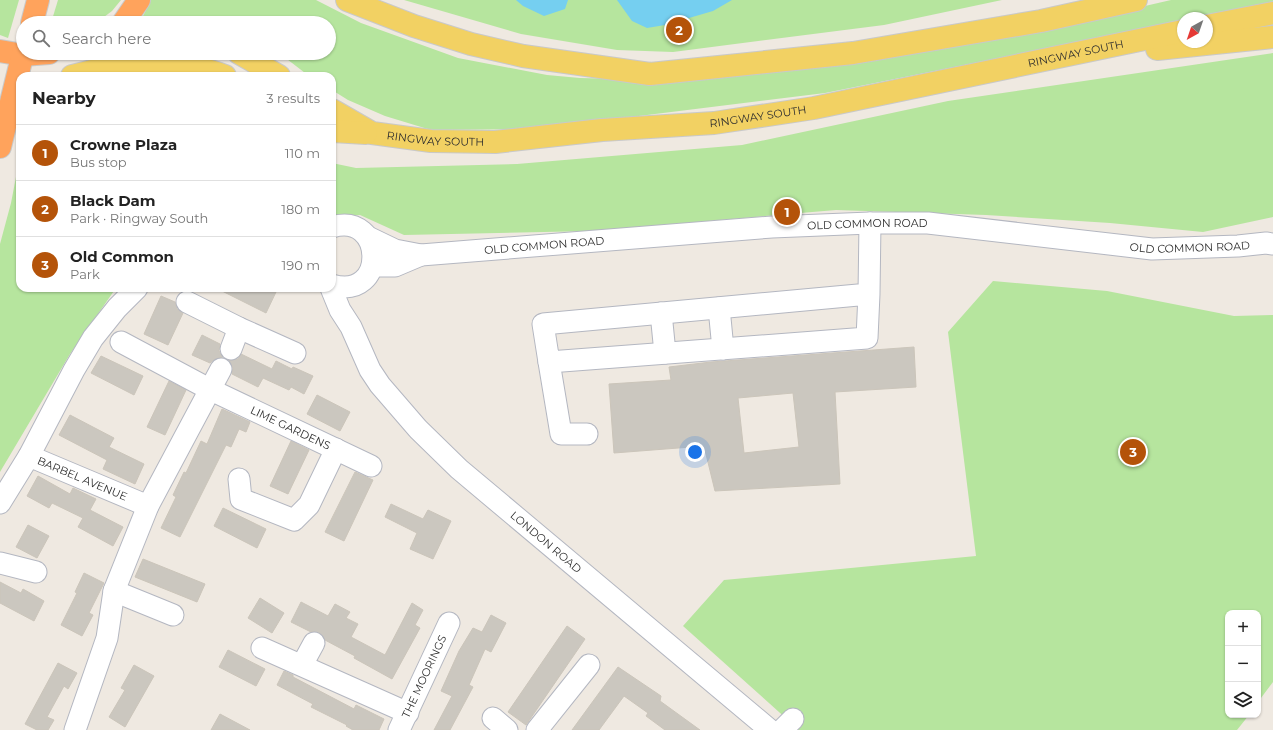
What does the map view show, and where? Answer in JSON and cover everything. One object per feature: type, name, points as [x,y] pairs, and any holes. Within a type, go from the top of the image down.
[{"type":"highway","points":[[34,16],[38,0]]},
{"type":"highway","points":[[128,16],[139,0]]},
{"type":"highway","points":[[0,51],[16,53]]},
{"type":"highway","points":[[20,72],[22,60]]},
{"type":"highway","points":[[0,147],[13,112],[16,95]]},
{"type":"main road","points":[[347,0],[414,26],[471,44],[523,56],[650,74],[853,54],[1041,21],[1136,0]]},
{"type":"main road","points":[[1041,21],[1111,0]]},
{"type":"main road","points":[[1213,25],[1273,13]]},
{"type":"main road","name":"RINGWAY SOUTH","points":[[336,112],[372,133],[431,142],[495,142],[602,130],[714,123],[814,108],[1023,63],[1177,32]]},
{"type":"main road","points":[[1023,63],[1273,37]]},
{"type":"main road","points":[[251,60],[271,72]]},
{"type":"main road","points":[[90,72],[107,68],[154,64],[181,65],[212,72]]},
{"type":"main road","points":[[336,131],[372,133]]},
{"type":"street","name":"OLD COMMON ROAD","points":[[336,226],[350,226],[359,230],[368,237],[395,250],[421,255],[772,227],[870,223],[928,223],[1152,249],[1238,246],[1271,242]]},
{"type":"street","points":[[549,362],[867,338],[870,223]]},
{"type":"street","points":[[367,274],[374,250],[368,237]]},
{"type":"street","name":"OLD COMMON ROAD","points":[[336,286],[350,287],[367,274],[395,266],[421,255]]},
{"type":"street","name":"LONDON ROAD","points":[[351,328],[352,307],[367,274]]},
{"type":"street","name":"BARBEL AVENUE","points":[[132,292],[116,308],[93,338],[74,370],[29,456],[148,506]]},
{"type":"street","name":"LONDON ROAD","points":[[333,292],[370,370],[380,385],[418,429],[459,469],[770,730]]},
{"type":"street","points":[[587,434],[561,434],[544,324],[869,294]]},
{"type":"street","points":[[187,302],[239,328],[295,353]]},
{"type":"street","points":[[719,308],[723,349]]},
{"type":"street","points":[[661,313],[664,353]]},
{"type":"street","points":[[231,349],[239,328]]},
{"type":"street","name":"LIME GARDENS","points":[[121,342],[209,389],[371,466]]},
{"type":"street","points":[[77,730],[107,638],[114,591],[148,506],[221,368]]},
{"type":"street","points":[[239,479],[241,499],[294,520],[309,505],[336,449]]},
{"type":"street","points":[[0,502],[29,456]]},
{"type":"street","points":[[0,563],[36,572]]},
{"type":"street","points":[[114,591],[172,615]]},
{"type":"street","name":"THE MOORINGS","points":[[403,722],[449,623]]},
{"type":"street","points":[[302,665],[314,643]]},
{"type":"street","points":[[262,648],[302,665],[403,722]]},
{"type":"street","points":[[537,730],[589,665]]},
{"type":"green space","points":[[0,0],[19,0],[8,38],[0,35]]},
{"type":"green space","points":[[58,0],[121,0],[112,11],[105,16],[53,16]]},
{"type":"green space","points":[[151,0],[316,0],[361,23],[458,58],[547,75],[580,78],[660,80],[1145,6],[1171,0],[1273,0],[1273,2],[1213,15],[1213,12],[1177,12],[1177,22],[825,93],[534,129],[431,130],[385,116],[348,100],[336,92],[336,72],[304,72],[288,60],[336,60],[336,16],[143,16]]},
{"type":"green space","points":[[404,0],[1002,0],[884,25],[673,52],[617,50],[521,34]]},
{"type":"green space","points":[[1273,53],[1273,217],[1203,232],[1110,223],[986,215],[836,210],[592,231],[404,235],[360,215],[336,217],[336,164],[356,168],[517,164],[742,145],[948,101]]},
{"type":"green space","points":[[16,177],[16,292],[113,292],[70,354],[0,472],[0,244]]},
{"type":"green space","points":[[993,281],[1107,291],[1234,316],[1273,315],[1273,682],[1261,698],[1261,610],[1225,610],[1225,718],[1247,718],[1237,730],[799,730],[683,626],[724,580],[976,556],[948,332]]},
{"type":"water","points":[[516,0],[568,0],[565,9],[544,16],[523,6]]},
{"type":"water","points":[[617,0],[732,0],[713,11],[665,25],[647,28],[632,21]]},
{"type":"building","points":[[224,292],[276,292],[266,313]]},
{"type":"building","points":[[161,296],[175,302],[177,309],[183,313],[168,345],[144,334]]},
{"type":"building","points":[[202,335],[220,344],[219,351],[223,357],[215,359],[210,363],[192,355]]},
{"type":"building","points":[[914,347],[916,387],[835,392],[840,484],[715,491],[704,446],[614,453],[609,384],[671,380],[669,367],[711,362]],"holes":[[[793,393],[799,447],[744,453],[738,398]]]},
{"type":"building","points":[[241,354],[272,369],[276,361],[292,369],[293,367],[313,376],[304,394],[291,387],[289,390],[263,378],[258,387],[232,374],[233,368],[229,360],[238,359]]},
{"type":"building","points":[[101,356],[143,376],[134,395],[91,373]]},
{"type":"building","points":[[169,381],[186,390],[165,435],[147,427]]},
{"type":"building","points":[[317,395],[350,412],[340,431],[307,414]]},
{"type":"building","points":[[222,409],[250,422],[246,432],[239,429],[231,447],[226,445],[180,537],[161,528],[176,497],[173,495],[184,472],[186,473],[201,441],[207,444]]},
{"type":"building","points":[[70,415],[114,438],[109,447],[144,464],[135,484],[103,469],[107,460],[59,435]]},
{"type":"building","points":[[291,441],[309,450],[288,494],[270,486]]},
{"type":"building","points":[[355,472],[373,480],[344,541],[325,532]]},
{"type":"building","points":[[38,476],[70,494],[73,488],[96,499],[90,510],[123,527],[113,546],[78,527],[83,518],[52,503],[49,508],[27,496]]},
{"type":"building","points":[[391,504],[423,519],[428,510],[451,521],[433,559],[410,549],[417,533],[385,517]]},
{"type":"building","points":[[223,508],[266,529],[257,548],[214,526]]},
{"type":"building","points":[[28,525],[49,536],[37,558],[16,547]]},
{"type":"building","points":[[143,559],[205,584],[197,602],[135,577]]},
{"type":"building","points":[[84,573],[104,583],[89,613],[93,615],[82,636],[61,625],[77,593],[75,592]]},
{"type":"building","points":[[0,582],[21,593],[23,589],[44,601],[34,621],[0,603]]},
{"type":"building","points":[[260,598],[284,613],[272,633],[248,618]]},
{"type":"building","points":[[301,602],[328,616],[335,604],[350,612],[346,618],[358,624],[351,637],[385,655],[412,603],[423,610],[415,625],[420,628],[392,679],[354,658],[355,656],[325,640],[320,633],[311,632],[291,622]]},
{"type":"building","points":[[491,615],[506,623],[491,652],[485,649],[469,685],[473,687],[450,730],[434,730],[452,696],[441,691],[459,651],[473,628],[482,632]]},
{"type":"building","points":[[567,626],[585,639],[526,725],[508,712]]},
{"type":"building","points":[[228,650],[265,669],[256,686],[219,667]]},
{"type":"building","points":[[58,663],[77,673],[68,689],[64,686],[47,717],[54,720],[48,730],[37,730],[25,724]]},
{"type":"building","points":[[134,665],[154,676],[125,727],[109,717],[125,690],[121,688]]},
{"type":"building","points":[[618,667],[661,696],[660,701],[700,730],[665,730],[646,716],[648,713],[624,696],[599,730],[572,730]]},
{"type":"building","points":[[284,671],[354,709],[356,705],[384,719],[379,730],[353,730],[346,726],[347,725],[311,707],[313,704],[277,685]]},
{"type":"building","points":[[220,714],[250,730],[211,730]]},
{"type":"place","name":"Black Dam","points":[[679,30]]},
{"type":"place","name":"Crowne Plaza","points":[[787,212]]},
{"type":"place","name":"Old Common","points":[[1133,452]]}]
